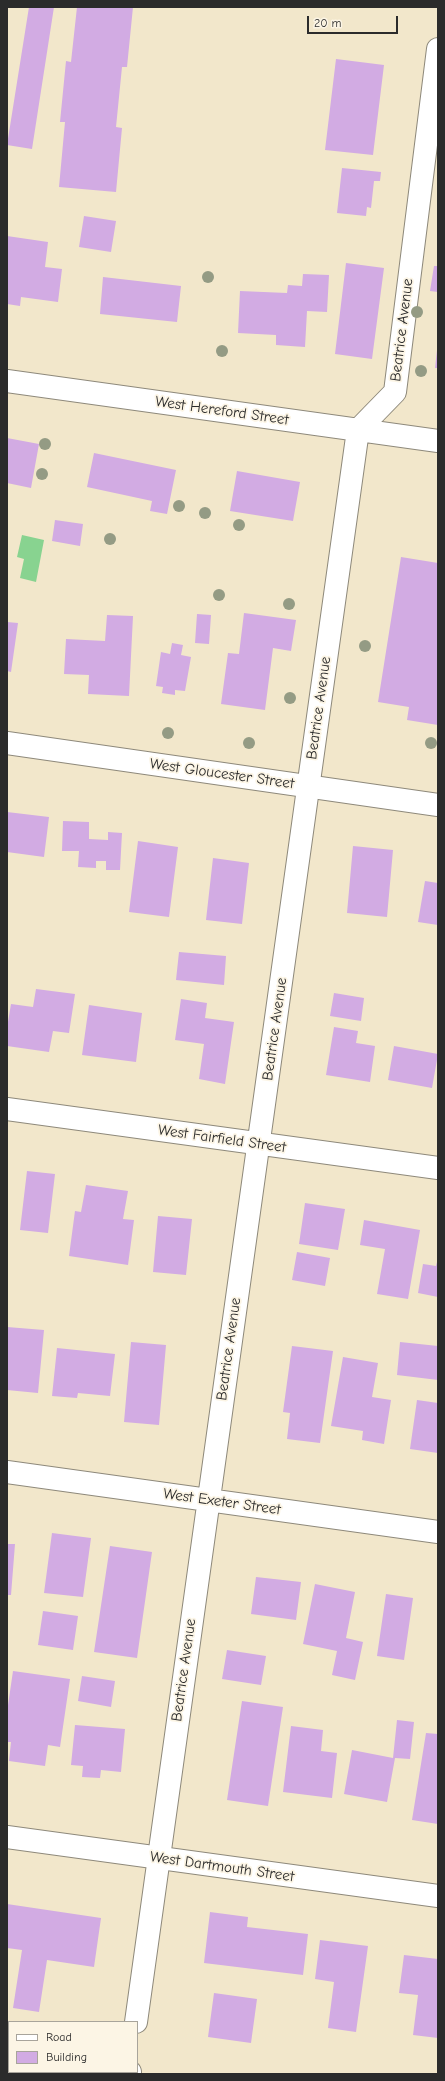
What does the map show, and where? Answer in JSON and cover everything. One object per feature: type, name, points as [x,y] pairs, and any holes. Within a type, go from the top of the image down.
[{"type":"street","name":"Beatrice Avenue","points":[[136,2021],[358,430],[394,392],[436,75],[438,49]]},
{"type":"street","name":"West Hereford Street","points":[[7,381],[438,441]]},
{"type":"street","name":"West Gloucester Street","points":[[7,743],[438,805]]},
{"type":"street","name":"West Fairfield Street","points":[[7,1109],[438,1168]]},
{"type":"street","name":"West Exeter Street","points":[[7,1472],[438,1532]]},
{"type":"street","name":"West Dartmouth Street","points":[[7,1837],[438,1896]]},
{"type":"green space","points":[[22,535],[44,540],[36,582],[20,578],[24,559],[17,557]]},
{"type":"building","points":[[29,7],[54,7],[32,149],[7,145]]},
{"type":"building","points":[[77,7],[133,7],[127,67],[122,67],[116,127],[122,128],[116,192],[59,187],[65,122],[60,122],[66,61],[71,62]]},
{"type":"building","points":[[336,59],[384,65],[373,155],[325,150]]},
{"type":"building","points":[[342,168],[381,172],[380,181],[374,181],[371,208],[367,207],[366,216],[337,213]]},
{"type":"building","points":[[84,216],[116,221],[111,252],[79,247]]},
{"type":"building","points":[[7,236],[48,242],[45,267],[62,269],[58,302],[21,297],[20,306],[7,304]]},
{"type":"building","points":[[346,263],[384,268],[372,359],[335,354]]},
{"type":"building","points":[[434,266],[438,266],[438,292],[430,291]]},
{"type":"building","points":[[303,274],[329,275],[327,312],[307,311],[305,347],[276,345],[276,335],[238,333],[240,291],[287,293],[288,285],[302,286]]},
{"type":"building","points":[[103,277],[181,286],[177,322],[100,314]]},
{"type":"building","points":[[437,350],[438,368],[435,368]]},
{"type":"building","points":[[7,438],[39,444],[31,488],[7,483]]},
{"type":"building","points":[[94,453],[176,470],[167,514],[150,511],[152,501],[87,487]]},
{"type":"building","points":[[237,471],[300,482],[293,521],[230,511]]},
{"type":"building","points":[[55,520],[83,524],[80,546],[52,541]]},
{"type":"building","points":[[401,557],[438,563],[438,725],[407,720],[409,707],[378,702]]},
{"type":"building","points":[[244,613],[296,620],[291,651],[273,648],[265,710],[221,704],[228,653],[239,654]]},
{"type":"building","points":[[197,614],[211,615],[209,644],[195,643]]},
{"type":"building","points":[[107,615],[133,616],[129,696],[88,694],[89,675],[64,674],[66,639],[105,641]]},
{"type":"building","points":[[7,622],[18,623],[11,672],[7,671]]},
{"type":"building","points":[[172,643],[183,645],[181,655],[191,657],[185,691],[175,690],[175,695],[162,693],[163,687],[156,686],[161,652],[170,654]]},
{"type":"building","points":[[7,812],[49,817],[44,857],[7,852]]},
{"type":"building","points":[[63,821],[89,822],[89,839],[108,840],[108,832],[122,833],[120,870],[106,870],[106,861],[96,861],[96,868],[78,867],[79,851],[62,851]]},
{"type":"building","points":[[138,841],[178,847],[169,917],[129,912]]},
{"type":"building","points":[[353,846],[393,850],[387,917],[347,913]]},
{"type":"building","points":[[213,858],[249,863],[242,924],[206,920]]},
{"type":"building","points":[[425,881],[438,883],[438,925],[418,922]]},
{"type":"building","points":[[179,952],[226,956],[224,985],[176,980]]},
{"type":"building","points":[[36,989],[75,994],[69,1033],[53,1031],[49,1052],[7,1046],[7,1028],[11,1004],[33,1007]]},
{"type":"building","points":[[334,993],[364,998],[361,1021],[330,1016]]},
{"type":"building","points":[[181,999],[207,1003],[205,1018],[234,1022],[225,1084],[199,1079],[204,1044],[175,1040]]},
{"type":"building","points":[[89,1005],[142,1013],[136,1062],[82,1055]]},
{"type":"building","points":[[334,1027],[358,1031],[356,1043],[375,1046],[370,1082],[326,1075]]},
{"type":"building","points":[[394,1046],[438,1054],[432,1088],[388,1080]]},
{"type":"building","points":[[27,1171],[55,1174],[48,1233],[20,1230]]},
{"type":"building","points":[[86,1185],[128,1191],[123,1219],[134,1220],[128,1265],[69,1256],[75,1211],[81,1212]]},
{"type":"building","points":[[305,1203],[345,1209],[338,1250],[299,1244]]},
{"type":"building","points":[[158,1216],[192,1219],[186,1275],[153,1272]]},
{"type":"building","points":[[364,1220],[420,1230],[408,1299],[377,1294],[385,1249],[360,1245]]},
{"type":"building","points":[[297,1252],[330,1258],[325,1286],[292,1280]]},
{"type":"building","points":[[437,1262],[438,1297],[418,1293],[423,1264],[436,1266]]},
{"type":"building","points":[[7,1327],[44,1330],[38,1393],[7,1390]]},
{"type":"building","points":[[131,1342],[166,1345],[159,1425],[124,1422]]},
{"type":"building","points":[[400,1342],[438,1346],[438,1380],[397,1375]]},
{"type":"building","points":[[292,1346],[333,1351],[320,1443],[287,1439],[290,1413],[283,1412]]},
{"type":"building","points":[[57,1348],[115,1354],[110,1396],[78,1393],[77,1398],[52,1396]]},
{"type":"building","points":[[343,1357],[378,1363],[372,1397],[391,1400],[384,1444],[362,1440],[363,1431],[331,1426]]},
{"type":"building","points":[[417,1400],[438,1403],[438,1453],[410,1449]]},
{"type":"building","points":[[52,1533],[91,1538],[83,1597],[44,1593]]},
{"type":"building","points":[[7,1544],[15,1544],[11,1595],[7,1595]]},
{"type":"building","points":[[110,1546],[152,1552],[137,1658],[94,1652]]},
{"type":"building","points":[[256,1577],[301,1582],[296,1620],[251,1614]]},
{"type":"building","points":[[315,1584],[355,1592],[346,1638],[363,1642],[355,1680],[332,1675],[337,1651],[303,1644]]},
{"type":"building","points":[[386,1594],[413,1598],[404,1660],[377,1656]]},
{"type":"building","points":[[43,1611],[78,1616],[73,1650],[38,1645]]},
{"type":"building","points":[[227,1650],[266,1656],[261,1685],[222,1679]]},
{"type":"building","points":[[13,1671],[70,1679],[60,1747],[48,1745],[45,1766],[9,1761],[11,1742],[7,1742],[7,1712]]},
{"type":"building","points":[[82,1676],[115,1681],[111,1707],[78,1701]]},
{"type":"building","points":[[242,1701],[283,1707],[268,1806],[227,1800]]},
{"type":"building","points":[[397,1720],[414,1722],[410,1759],[395,1758],[387,1802],[344,1794],[352,1750],[393,1758]]},
{"type":"building","points":[[75,1725],[125,1729],[121,1772],[101,1770],[100,1778],[82,1777],[83,1766],[71,1765]]},
{"type":"building","points":[[291,1726],[323,1730],[321,1751],[337,1753],[332,1798],[283,1792]]},
{"type":"building","points":[[426,1733],[438,1734],[438,1824],[412,1820]]},
{"type":"building","points":[[7,1904],[101,1918],[94,1967],[47,1960],[39,2012],[13,2008],[22,1950],[7,1948]]},
{"type":"building","points":[[210,1912],[248,1917],[247,1927],[308,1934],[303,1975],[204,1963]]},
{"type":"building","points":[[320,1940],[368,1946],[356,2032],[328,2028],[334,1982],[315,1979]]},
{"type":"building","points":[[404,1955],[438,1959],[438,2038],[413,2035],[418,1995],[399,1993]]},
{"type":"building","points":[[214,1993],[257,1999],[251,2043],[208,2037]]},
{"type":"building","points":[[26,2073],[63,2073],[63,2074]]}]
